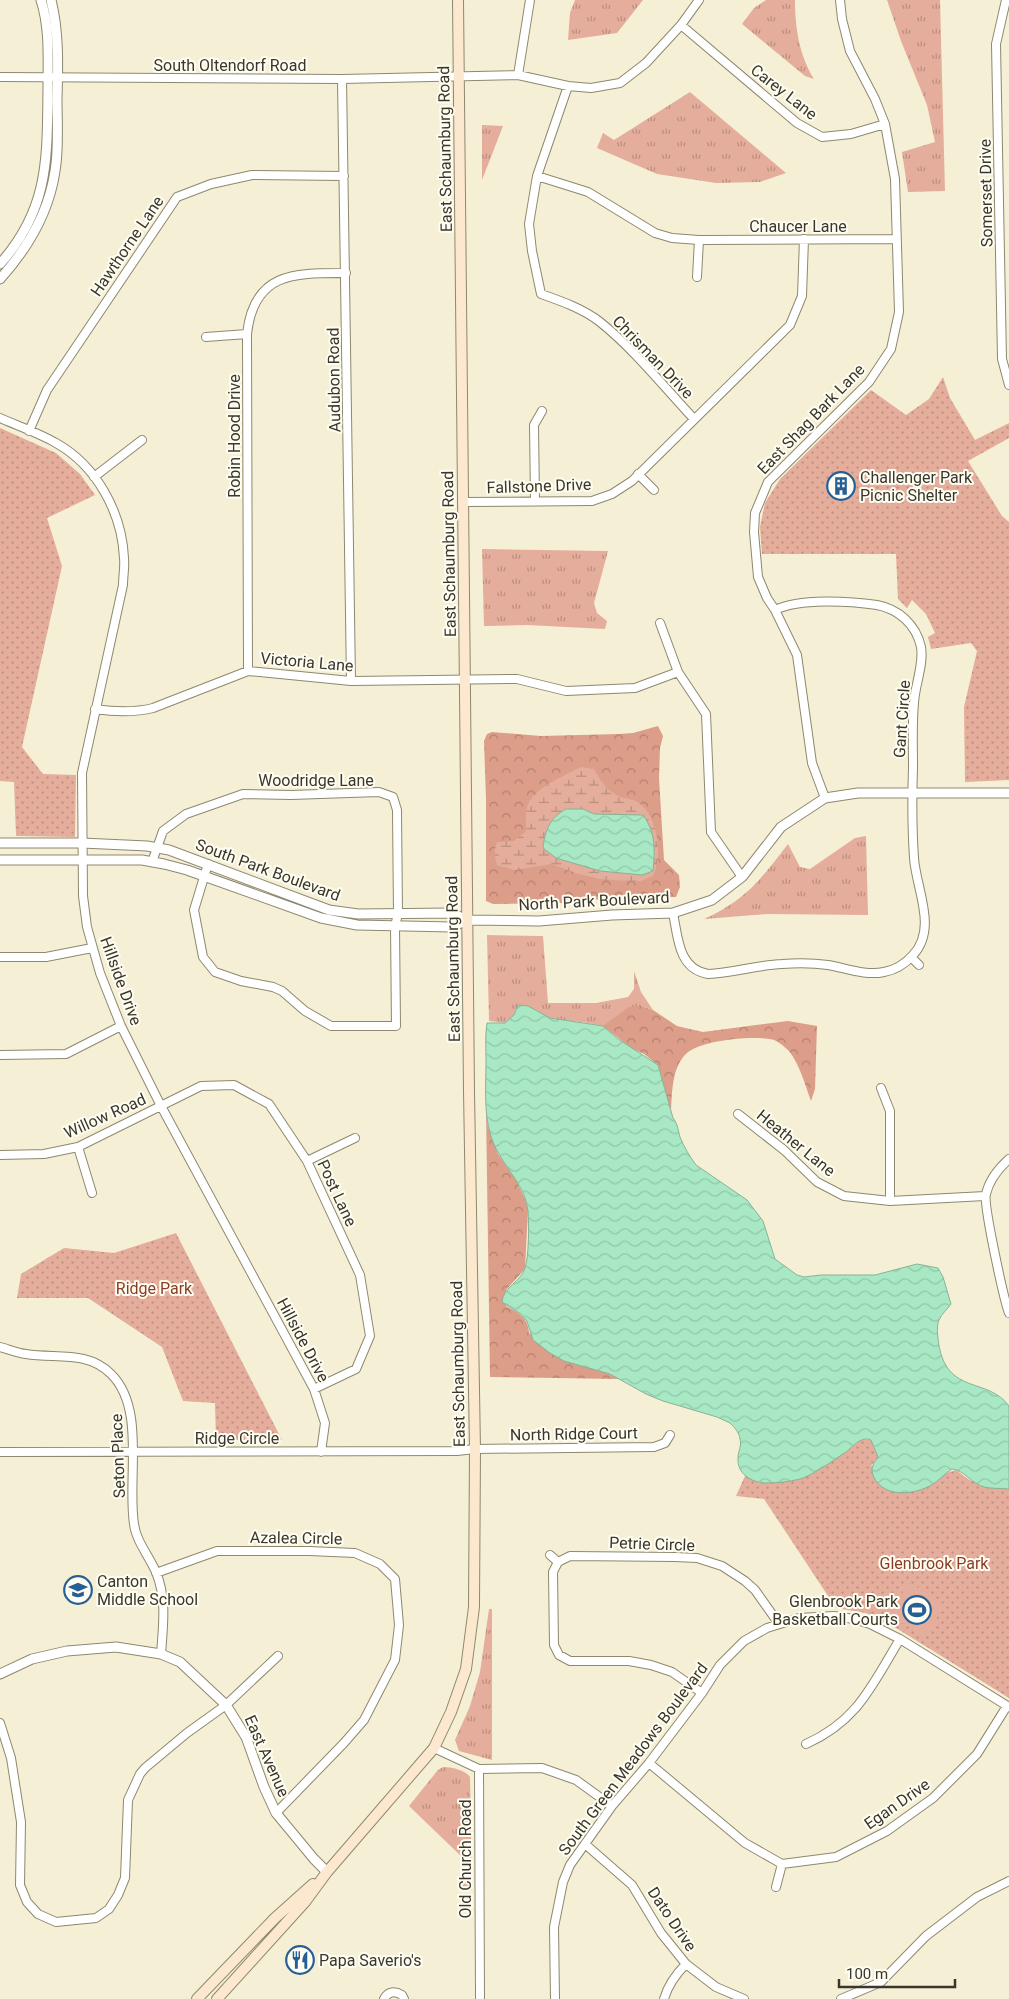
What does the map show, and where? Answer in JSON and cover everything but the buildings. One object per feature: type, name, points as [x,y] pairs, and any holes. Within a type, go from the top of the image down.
[{"type":"main road","name":"East Schaumburg Road","points":[[327,1872],[434,1748],[451,1712],[466,1669],[474,1607],[475,1449],[458,0]]},
{"type":"main road","points":[[197,1999],[275,1918],[327,1872]]},
{"type":"main road","points":[[217,1999],[305,1902],[327,1872]]},
{"type":"street","points":[[0,264],[25,228],[38,200],[47,156],[48,32],[41,0]]},
{"type":"street","points":[[0,279],[30,238],[38,223],[50,191],[56,163],[58,78],[56,33],[51,0]]},
{"type":"street","points":[[518,74],[530,0]]},
{"type":"street","name":"South Oltendorf Road","points":[[0,77],[342,78],[518,74],[568,86],[591,88],[620,83],[646,63],[681,25],[699,0]]},
{"type":"street","name":"East Shag Bark Lane","points":[[825,798],[812,763],[797,656],[775,610],[767,598],[758,576],[754,532],[755,513],[768,482],[869,382],[891,349],[899,312],[895,179],[885,124],[875,99],[850,51],[842,19],[840,0]]},
{"type":"street","name":"Somerset Drive","points":[[1006,0],[996,44],[1005,304],[1002,359],[1009,385]]},
{"type":"street","name":"Carey Lane","points":[[681,25],[797,123],[822,137],[850,134],[885,124]]},
{"type":"street","name":"Audubon Road","points":[[342,78],[352,681]]},
{"type":"street","name":"Chrisman Drive","points":[[568,86],[537,176],[529,224],[532,251],[541,294],[566,302],[599,321],[626,346],[694,419]]},
{"type":"street","points":[[999,127],[1009,127]]},
{"type":"street","name":"Hawthorne Lane","points":[[30,431],[47,390],[177,197],[211,184],[252,175],[344,176]]},
{"type":"street","name":"Chaucer Lane","points":[[537,176],[588,192],[655,233],[672,238],[700,240],[896,239]]},
{"type":"street","name":"Fallstone Drive","points":[[463,502],[592,501],[612,494],[632,481],[790,325],[797,313],[802,296],[804,239]]},
{"type":"street","points":[[697,277],[700,240]]},
{"type":"street","name":"Robin Hood Drive","points":[[248,671],[247,334],[250,314],[254,305],[265,291],[278,281],[297,274],[346,273]]},
{"type":"street","points":[[206,337],[247,334]]},
{"type":"street","points":[[535,501],[534,425],[542,411]]},
{"type":"street","name":"Hillside Drive","points":[[0,418],[56,443],[82,463],[108,496],[122,536],[124,559],[123,585],[82,774],[82,896],[87,927],[100,973],[121,1026],[161,1106],[314,1389],[325,1423],[321,1452]]},
{"type":"street","points":[[94,477],[142,440]]},
{"type":"street","points":[[638,474],[654,490]]},
{"type":"street","name":"Gant Circle","points":[[673,913],[684,960],[700,972],[721,973],[783,964],[828,965],[860,972],[883,973],[893,970],[911,957],[922,939],[926,923],[914,858],[912,794],[914,701],[921,656],[920,645],[911,624],[886,607],[864,603],[802,603],[785,605],[775,610]]},
{"type":"street","points":[[660,623],[678,672],[706,714],[711,832],[742,877]]},
{"type":"street","name":"Victoria Lane","points":[[95,709],[121,712],[153,708],[248,671],[352,681],[465,678],[517,679],[566,691],[635,688],[678,672]]},
{"type":"street","name":"Woodridge Lane","points":[[152,862],[163,830],[186,814],[243,794],[291,795],[379,792],[392,797],[397,810],[396,1026],[331,1026],[305,1011],[282,991],[273,987],[241,981],[215,972],[203,957],[194,910],[204,876]]},
{"type":"street","name":"North Park Boulevard","points":[[468,920],[539,921],[612,914],[673,913],[712,900],[742,877],[781,827],[825,798],[858,793],[1009,793]]},
{"type":"street","name":"South Park Boulevard","points":[[0,843],[82,843],[156,847],[208,864],[329,910],[358,914],[452,913],[468,920]]},
{"type":"street","name":"South Park Boulevard","points":[[0,860],[152,862],[176,866],[328,920],[366,926],[452,927],[468,920]]},
{"type":"street","points":[[204,876],[208,864]]},
{"type":"street","points":[[0,957],[46,957],[92,948]]},
{"type":"street","points":[[911,957],[919,965]]},
{"type":"street","points":[[0,1055],[66,1054],[121,1026]]},
{"type":"street","name":"Post Lane","points":[[161,1106],[201,1086],[234,1085],[269,1104],[307,1161],[360,1275],[370,1336],[356,1369],[314,1389]]},
{"type":"street","points":[[881,1088],[890,1111],[890,1201]]},
{"type":"street","name":"Willow Road","points":[[0,1155],[44,1154],[78,1147],[161,1106]]},
{"type":"street","name":"Heather Lane","points":[[738,1114],[784,1150],[817,1182],[844,1196],[890,1201],[985,1196]]},
{"type":"street","points":[[307,1161],[355,1138]]},
{"type":"street","points":[[78,1147],[92,1193]]},
{"type":"street","points":[[1009,1159],[1000,1167],[985,1196],[999,1276],[1009,1313]]},
{"type":"street","points":[[999,1276],[1009,1275]]},
{"type":"street","name":"Seton Place","points":[[0,1347],[25,1354],[84,1357],[98,1363],[112,1374],[122,1388],[128,1400],[131,1413],[134,1525],[145,1553],[156,1572],[165,1607],[162,1654]]},
{"type":"street","name":"North Ridge Court","points":[[475,1449],[654,1447],[665,1443],[670,1436]]},
{"type":"street","name":"Ridge Circle","points":[[0,1452],[321,1452],[457,1451],[475,1449]]},
{"type":"street","name":"Azalea Circle","points":[[156,1572],[217,1551],[355,1553],[380,1564],[395,1579],[399,1625],[395,1660],[364,1720],[276,1813]]},
{"type":"street","points":[[550,1554],[558,1562],[553,1572],[554,1645],[559,1655],[570,1661],[629,1661],[651,1665],[672,1672],[702,1693]]},
{"type":"street","name":"Petrie Circle","points":[[558,1562],[570,1556],[675,1557],[706,1561],[722,1566],[745,1581],[764,1602],[778,1624]]},
{"type":"street","name":"South Green Meadows Boulevard","points":[[556,1999],[554,1926],[563,1882],[570,1865],[612,1806],[649,1763],[702,1693],[720,1665],[744,1642],[767,1628],[799,1618],[844,1617],[870,1624],[900,1639],[1008,1707]]},
{"type":"street","points":[[806,1744],[838,1726],[852,1714],[865,1698],[900,1639]]},
{"type":"street","name":"East Avenue","points":[[0,1674],[32,1659],[67,1651],[116,1647],[162,1654],[180,1662],[226,1705],[246,1737],[264,1787],[276,1813],[327,1872]]},
{"type":"street","points":[[552,1662],[559,1655]]},
{"type":"street","points":[[0,1723],[11,1758],[22,1822],[20,1885],[27,1902],[38,1914],[56,1922],[77,1922],[96,1918],[109,1909],[118,1895],[125,1878],[128,1800],[140,1774],[187,1733],[226,1705],[278,1656]]},
{"type":"street","name":"Egan Drive","points":[[782,1864],[836,1857],[887,1831],[933,1798],[977,1754],[1008,1707]]},
{"type":"street","points":[[434,1748],[479,1769],[542,1768],[576,1780],[612,1806]]},
{"type":"street","points":[[649,1763],[745,1843],[782,1864],[776,1887]]},
{"type":"street","name":"Old Church Road","points":[[479,1769],[480,1999]]},
{"type":"street","name":"Dato Drive","points":[[585,1844],[632,1886],[661,1934],[686,1964],[716,1987],[744,1999]]},
{"type":"street","points":[[841,1999],[881,1982],[926,1936],[977,1896],[1009,1881]]},
{"type":"street","points":[[664,1999],[667,1989],[676,1974],[686,1964]]},
{"type":"street","points":[[384,1999],[389,1993],[394,1992],[402,1995],[404,1999]]},
{"type":"green space","points":[[575,0],[643,0],[617,33],[568,40],[570,13]]},
{"type":"green space","points":[[766,0],[795,0],[801,51],[814,79],[805,76],[742,24],[754,8]]},
{"type":"green space","points":[[887,0],[940,0],[945,191],[908,192],[902,152],[935,142],[927,105],[901,41]]},
{"type":"green space","points":[[690,92],[786,173],[760,182],[716,183],[657,174],[597,148],[603,133],[614,140]]},
{"type":"green space","points":[[482,125],[503,126],[482,180]]},
{"type":"green space","points":[[943,377],[950,398],[975,440],[1009,423],[1009,438],[968,461],[1002,516],[1009,522],[1009,780],[965,782],[964,707],[977,651],[971,643],[931,649],[928,637],[935,633],[926,614],[912,600],[907,608],[898,599],[896,554],[762,554],[760,527],[765,503],[780,479],[871,390],[906,415],[929,399]]},
{"type":"green space","points":[[0,428],[56,453],[80,474],[95,495],[47,518],[62,566],[22,747],[43,774],[76,775],[75,837],[16,836],[14,782],[0,781]]},
{"type":"green space","points":[[482,549],[608,551],[594,603],[597,613],[607,621],[605,629],[527,625],[484,626]]},
{"type":"green space","points":[[658,726],[663,736],[660,748],[659,778],[664,860],[679,875],[680,887],[676,897],[608,898],[571,903],[493,904],[486,901],[484,741],[487,734],[492,732],[541,736],[619,734],[633,733]]},
{"type":"green space","points":[[581,767],[594,769],[610,790],[618,796],[634,800],[651,817],[658,847],[658,858],[653,876],[641,881],[627,881],[600,879],[575,873],[552,864],[514,870],[497,865],[494,852],[497,842],[514,841],[526,831],[527,807],[535,794],[550,783]]},
{"type":"green space","points":[[866,836],[868,915],[768,914],[704,919],[719,912],[752,888],[788,844],[800,867],[810,869],[855,838]]},
{"type":"green space","points":[[487,935],[543,936],[548,1003],[596,1003],[628,997],[634,989],[634,971],[641,992],[653,1010],[641,1006],[605,1027],[551,1018],[522,1005],[516,1009],[514,1015],[505,1023],[489,1021]]},
{"type":"green space","points":[[641,1006],[653,1010],[677,1026],[703,1032],[788,1021],[817,1026],[815,1089],[811,1101],[796,1062],[786,1048],[774,1040],[742,1038],[704,1045],[687,1053],[682,1058],[676,1072],[671,1111],[658,1065],[644,1054],[631,1048],[603,1026],[629,1007]]},
{"type":"green space","points":[[486,1110],[488,1127],[498,1154],[516,1180],[528,1210],[525,1269],[506,1290],[506,1306],[519,1313],[525,1319],[529,1333],[578,1365],[599,1369],[619,1379],[490,1377]]},
{"type":"green space","name":"Ridge Park","points":[[176,1233],[282,1440],[216,1440],[215,1403],[183,1401],[162,1347],[88,1298],[17,1298],[21,1274],[64,1248],[114,1253]]},
{"type":"green space","name":"Glenbrook Park","points":[[862,1439],[871,1440],[878,1457],[871,1466],[946,1473],[956,1470],[984,1487],[1009,1489],[1009,1698],[896,1628],[866,1613],[836,1608],[764,1499],[736,1496],[745,1476],[760,1483],[822,1467]]},
{"type":"green space","name":"Glenbrook Park Basketball Courts","points":[[909,1582],[945,1605],[925,1637],[889,1615]]},
{"type":"green space","points":[[489,1609],[492,1609],[492,1760],[459,1751],[455,1740],[470,1706],[480,1672]]},
{"type":"green space","points":[[443,1767],[458,1769],[470,1777],[472,1890],[463,1889],[463,1858],[409,1806],[438,1770]]},
{"type":"water","points":[[566,809],[583,809],[594,814],[643,815],[650,828],[654,842],[653,871],[642,875],[600,871],[556,858],[543,848],[544,842],[549,825],[556,816]]},
{"type":"water","points":[[518,1005],[528,1006],[550,1018],[603,1026],[618,1039],[658,1065],[673,1118],[685,1148],[692,1159],[696,1165],[747,1200],[763,1221],[775,1259],[797,1275],[804,1277],[821,1275],[875,1275],[917,1264],[938,1268],[943,1277],[951,1304],[938,1323],[939,1346],[944,1361],[951,1372],[960,1379],[990,1391],[1009,1406],[1009,1489],[984,1487],[952,1469],[936,1482],[913,1492],[905,1493],[889,1490],[882,1487],[874,1477],[872,1468],[878,1457],[871,1440],[867,1439],[857,1442],[836,1459],[800,1479],[778,1483],[755,1481],[742,1473],[740,1469],[738,1458],[741,1444],[736,1430],[730,1423],[717,1417],[663,1401],[610,1374],[564,1361],[533,1340],[527,1321],[521,1314],[502,1302],[505,1292],[520,1277],[525,1268],[529,1232],[528,1211],[521,1188],[503,1161],[494,1143],[487,1120],[486,1109],[487,1023],[505,1023],[514,1015]]},
{"type":"place","name":"Challenger Park Picnic Shelter","points":[[841,486]]},
{"type":"place","name":"Canton Middle School","points":[[78,1590]]},
{"type":"place","name":"Glenbrook Park Basketball Courts","points":[[917,1610]]},
{"type":"place","name":"Papa Saverio's","points":[[300,1960]]}]
